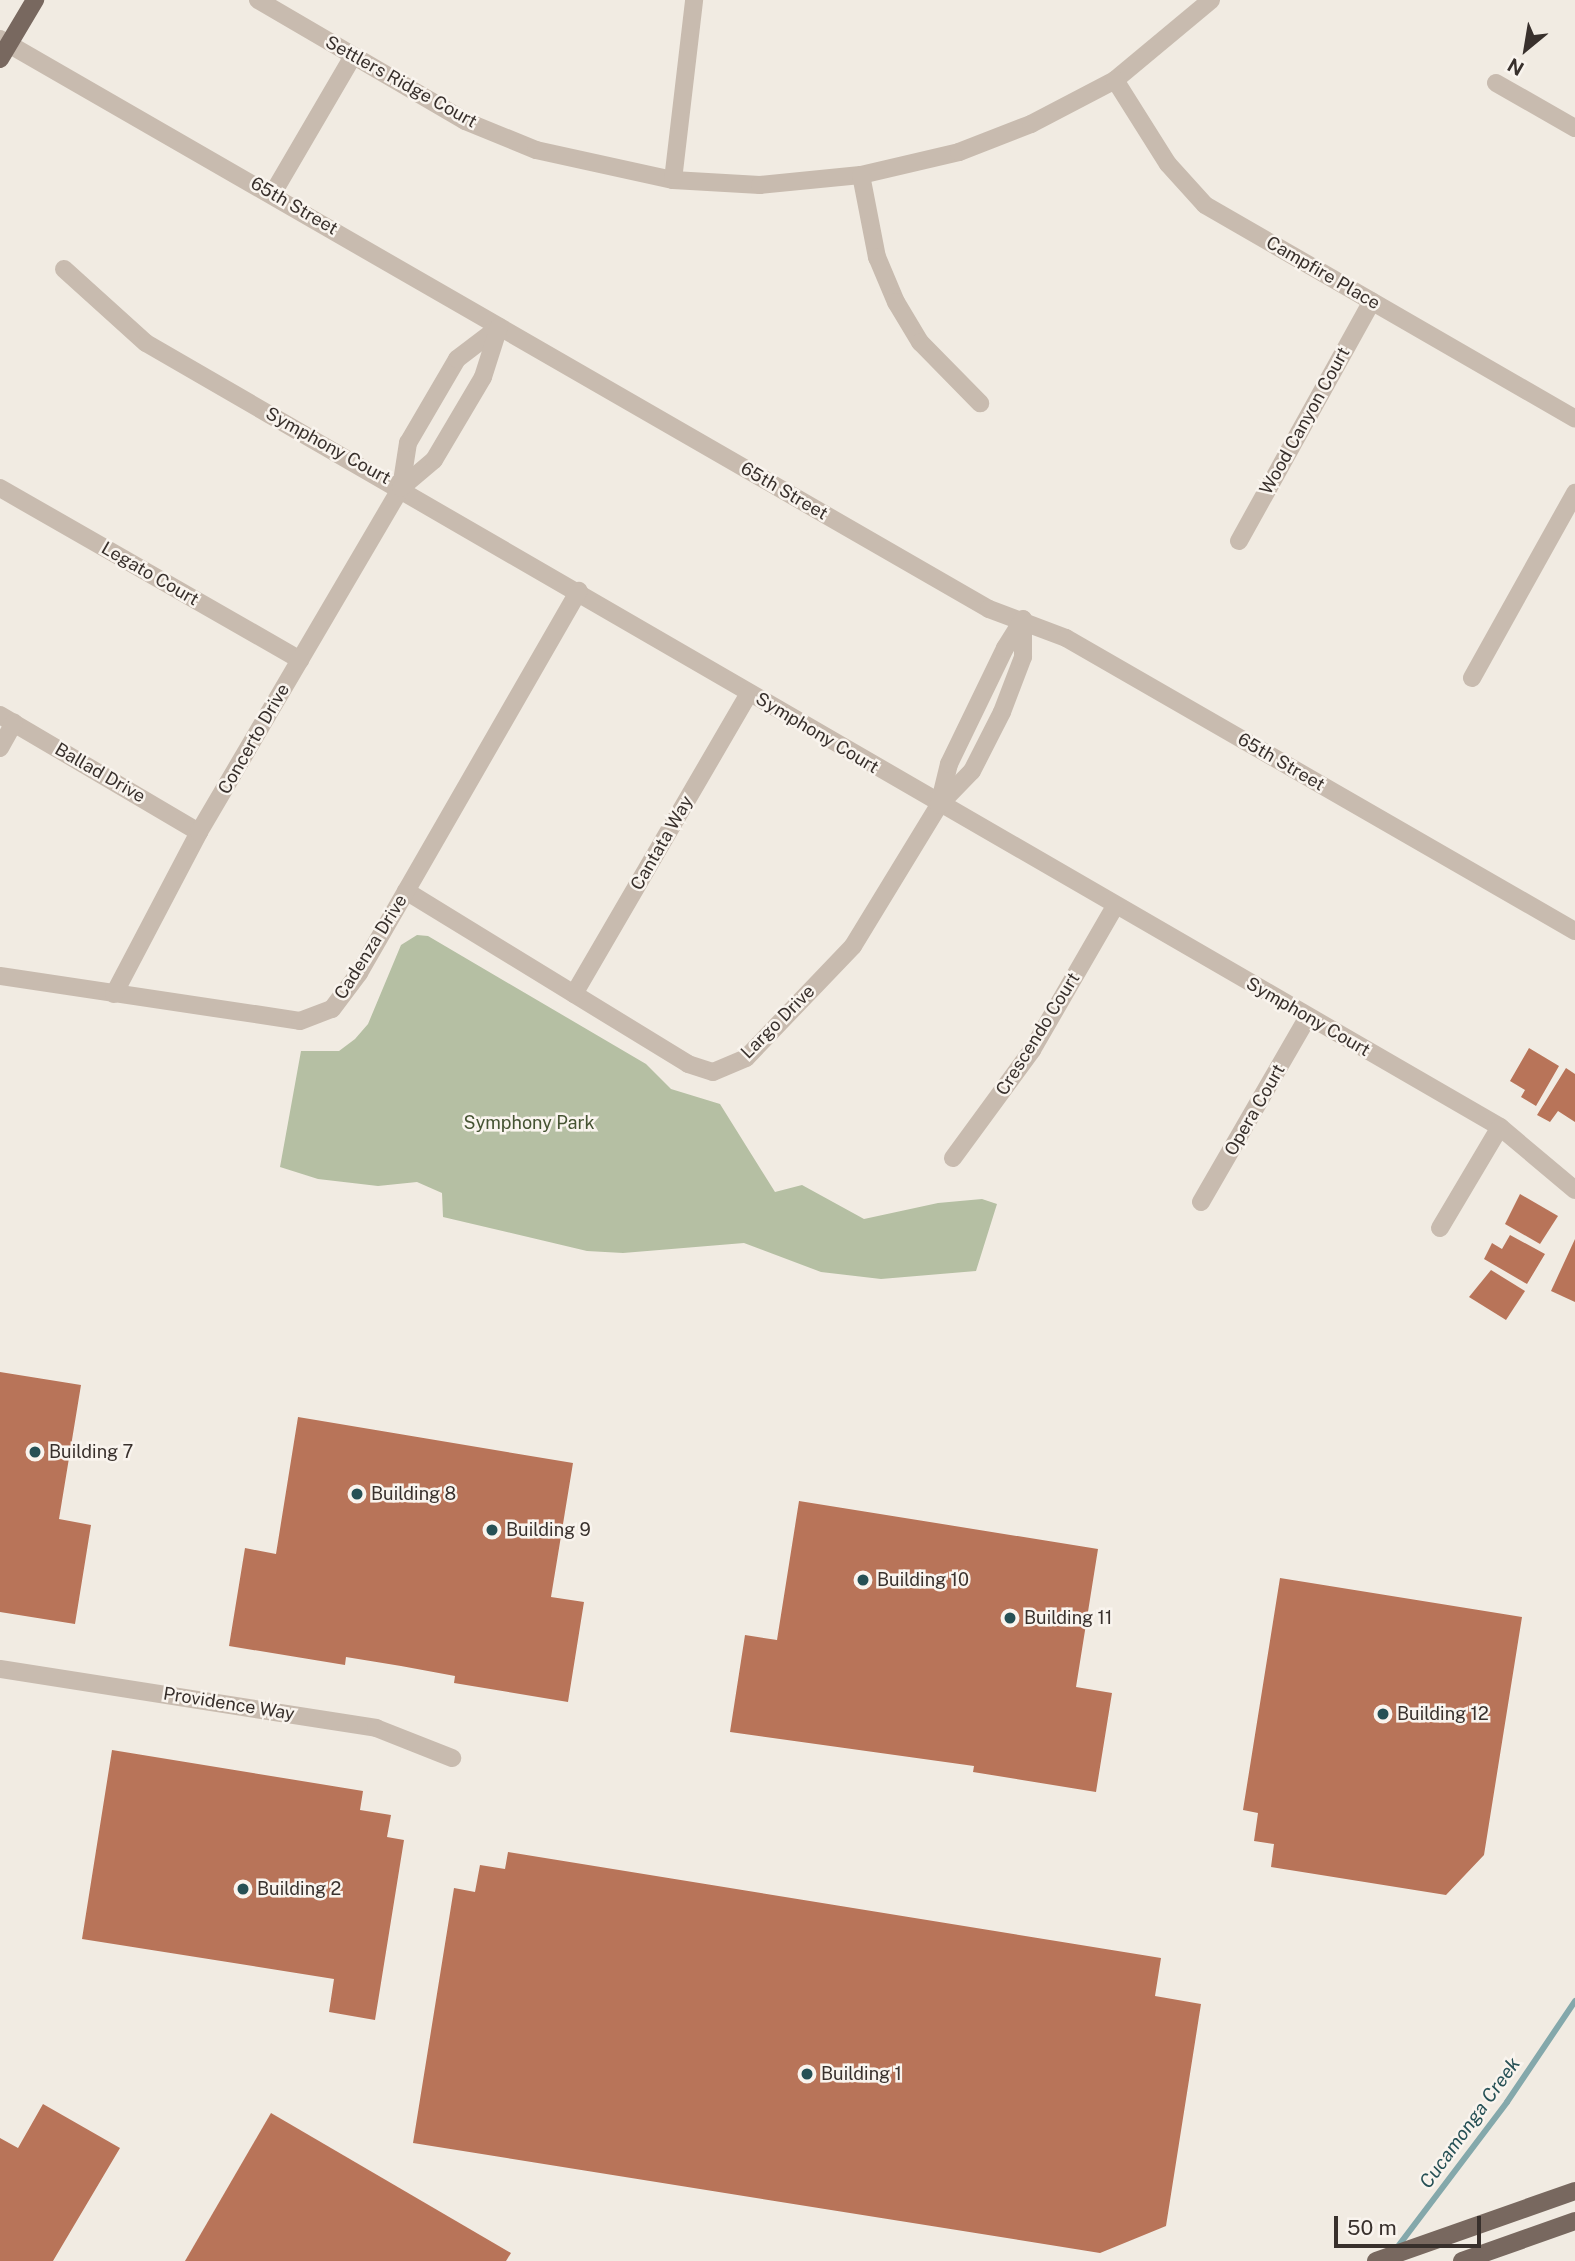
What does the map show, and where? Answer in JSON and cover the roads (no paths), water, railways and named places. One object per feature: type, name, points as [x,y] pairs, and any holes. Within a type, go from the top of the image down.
[{"type":"main road","points":[[3,47],[35,0]]},
{"type":"main road","points":[[1376,2261],[1575,2191]]},
{"type":"main road","points":[[1462,2261],[1575,2221]]},
{"type":"street","name":"Settlers Ridge Court","points":[[258,0],[466,121],[536,150],[673,180],[761,184],[861,175],[959,152],[1031,124],[1115,80],[1211,0]]},
{"type":"street","points":[[673,180],[694,0]]},
{"type":"street","name":"65th Street","points":[[3,47],[273,193],[499,327],[989,609],[1066,638],[1575,931]]},
{"type":"street","points":[[273,193],[353,56]]},
{"type":"street","name":"Campfire Place","points":[[1115,80],[1168,164],[1205,205],[1575,419]]},
{"type":"street","points":[[1496,83],[1575,128]]},
{"type":"street","points":[[861,175],[877,257],[896,302],[920,342],[980,403]]},
{"type":"street","name":"Symphony Court","points":[[64,269],[146,344],[401,488],[939,804],[1500,1127],[1575,1191]]},
{"type":"street","name":"Wood Canyon Court","points":[[1239,541],[1372,301]]},
{"type":"street","name":"Concerto Drive","points":[[401,488],[408,443],[457,359],[499,327]]},
{"type":"street","name":"Concerto Drive","points":[[114,994],[199,832],[401,488],[434,460],[483,377],[499,327]]},
{"type":"street","name":"Legato Court","points":[[0,488],[300,660]]},
{"type":"street","points":[[1472,678],[1575,493]]},
{"type":"street","name":"Cadenza Drive","points":[[0,976],[300,1021],[332,1009],[406,891],[579,592]]},
{"type":"street","name":"Largo Drive","points":[[939,804],[949,764],[1005,648],[1024,620]]},
{"type":"street","name":"Largo Drive","points":[[406,891],[688,1064],[713,1072],[746,1058],[853,946],[939,804],[972,771],[1002,712],[1023,657],[1024,620]]},
{"type":"street","name":"Cantata Way","points":[[574,994],[749,693]]},
{"type":"street","points":[[0,748],[7,719]]},
{"type":"street","name":"Ballad Drive","points":[[7,719],[199,832]]},
{"type":"street","name":"Crescendo Court","points":[[953,1158],[1032,1050],[1115,906]]},
{"type":"street","name":"Opera Court","points":[[1201,1202],[1308,1017]]},
{"type":"street","points":[[1440,1228],[1500,1127]]},
{"type":"street","name":"Providence Way","points":[[0,1668],[376,1728],[452,1758]]},
{"type":"waterway","name":"Cucamonga Creek","points":[[1396,2249],[1507,2102],[1575,2001]]},
{"type":"place","name":"Building 7","points":[[35,1452]]},
{"type":"place","name":"Building 8","points":[[357,1494]]},
{"type":"place","name":"Building 9","points":[[492,1530]]},
{"type":"place","name":"Building 10","points":[[863,1580]]},
{"type":"place","name":"Building 11","points":[[1010,1618]]},
{"type":"place","name":"Building 12","points":[[1383,1714]]},
{"type":"place","name":"Building 2","points":[[243,1889]]},
{"type":"place","name":"Building 1","points":[[807,2074]]},
{"type":"park label","name":"Symphony Park","points":[[529,1123]]}]
